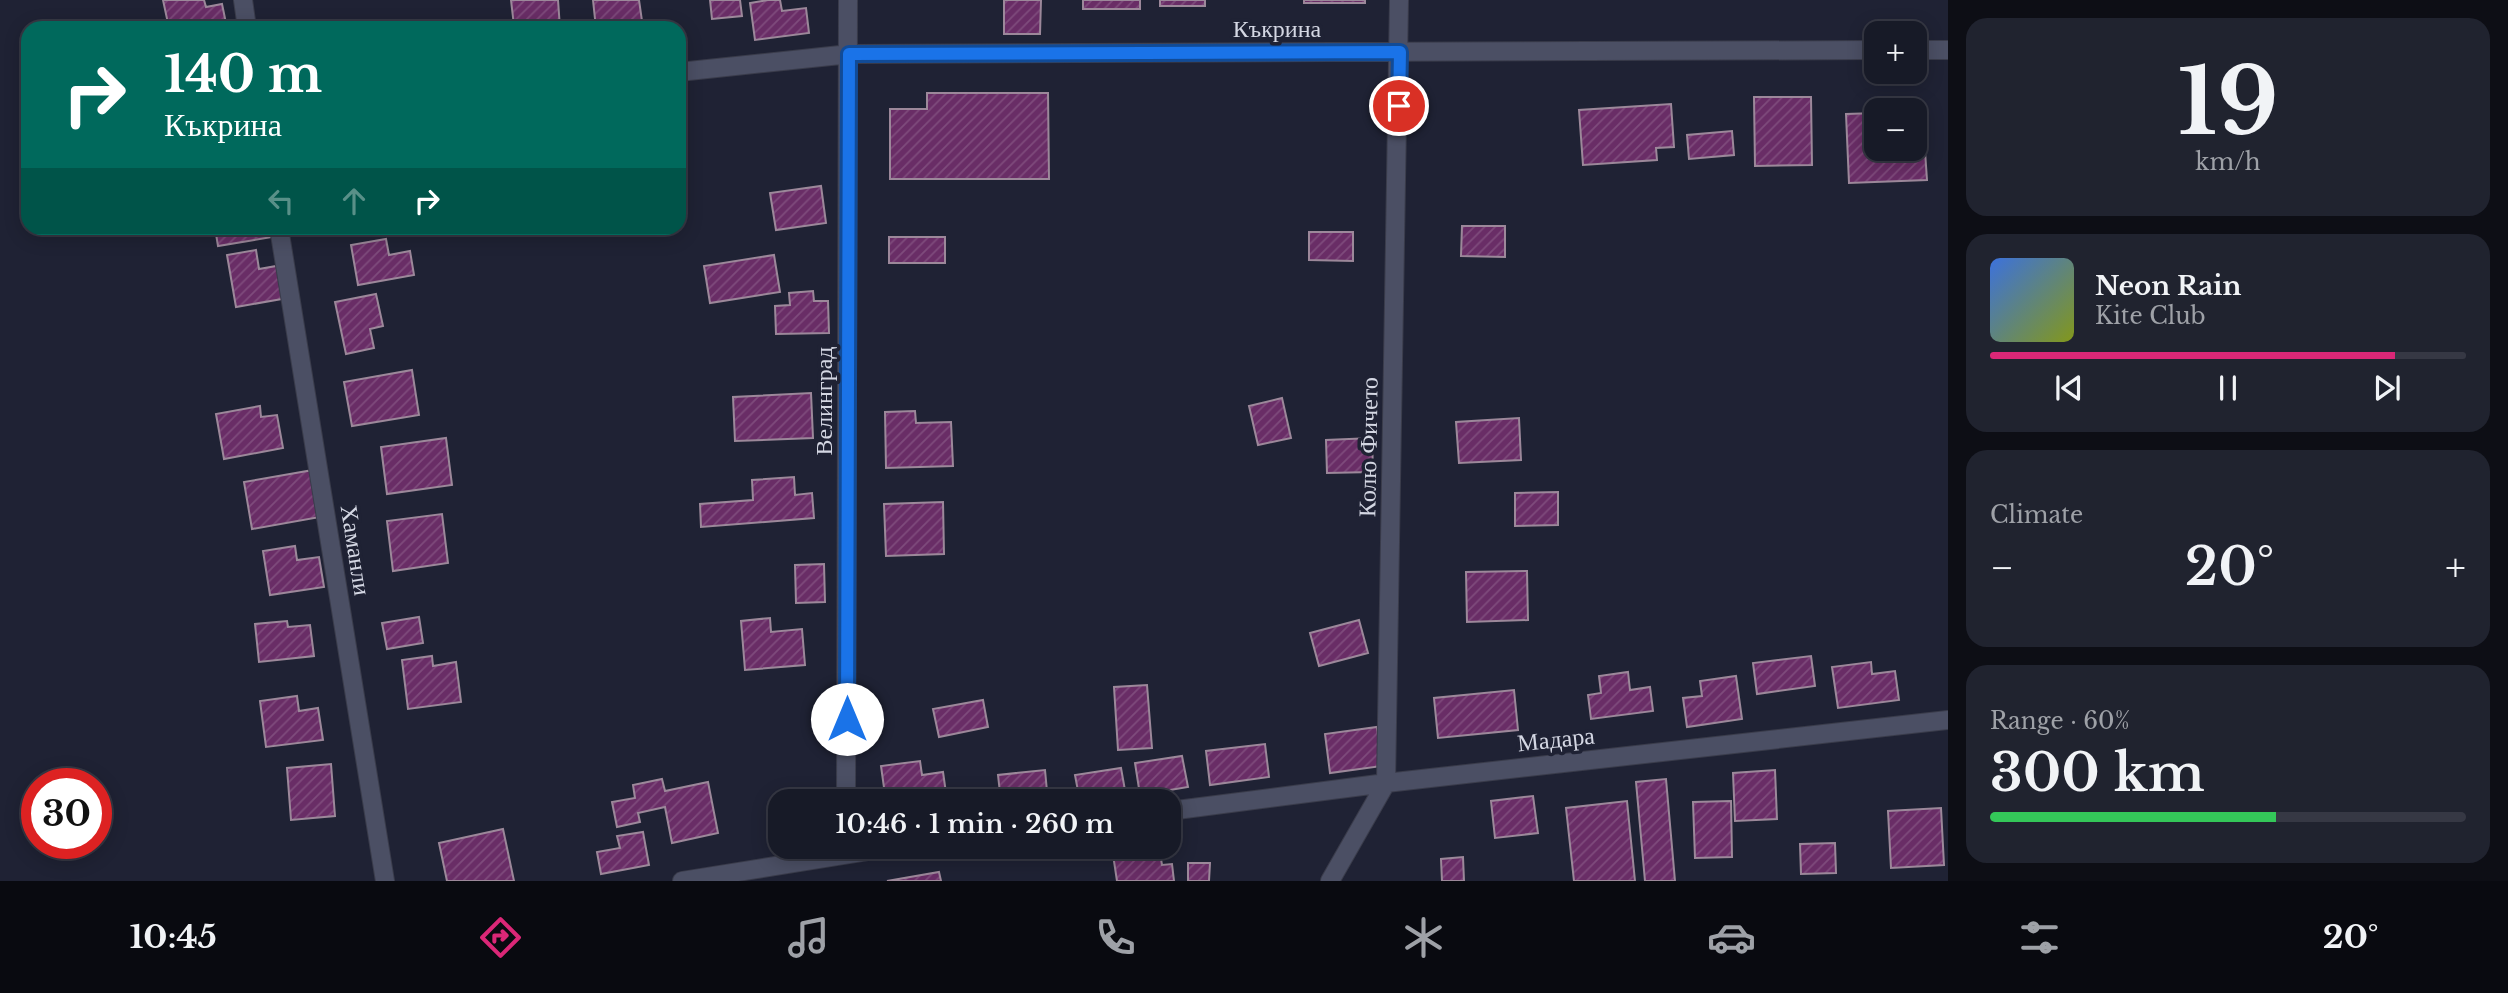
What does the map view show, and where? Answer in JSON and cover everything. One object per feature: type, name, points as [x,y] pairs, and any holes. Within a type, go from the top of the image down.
[{"type":"street","points":[[243,0],[246,21]]},
{"type":"street","name":"Велинград","points":[[846,789],[848,0]]},
{"type":"street","name":"Колю Фичето","points":[[1330,881],[1386,783],[1399,0]]},
{"type":"street","name":"Къкрина","points":[[686,71],[849,54],[1864,50]]},
{"type":"street","points":[[1927,50],[1948,50]]},
{"type":"street","name":"Хаманли","points":[[280,235],[384,881]]},
{"type":"street","name":"Мадара","points":[[1181,809],[1386,783],[1948,720]]},
{"type":"street","points":[[682,881],[798,859]]},
{"type":"building","points":[[163,0],[204,0],[206,7],[222,4],[226,21],[168,21]]},
{"type":"building","points":[[511,0],[558,0],[560,21],[513,21]]},
{"type":"building","points":[[593,0],[639,0],[642,21],[595,21]]},
{"type":"building","points":[[710,0],[740,0],[742,16],[712,19]]},
{"type":"building","points":[[780,0],[782,11],[806,8],[809,33],[755,40],[750,3]]},
{"type":"building","points":[[1004,0],[1041,0],[1040,34],[1004,34]]},
{"type":"building","points":[[1083,0],[1140,0],[1140,9],[1083,9]]},
{"type":"building","points":[[1160,0],[1205,0],[1205,6],[1160,6]]},
{"type":"building","points":[[1304,0],[1365,0],[1365,3],[1304,3]]},
{"type":"building","points":[[927,93],[1048,93],[1049,179],[890,179],[890,109],[927,109]]},
{"type":"building","points":[[1754,97],[1811,97],[1812,165],[1755,166]]},
{"type":"building","points":[[1671,104],[1674,147],[1656,148],[1657,160],[1583,165],[1579,110]]},
{"type":"building","points":[[1864,113],[1864,161],[1926,161],[1927,180],[1849,183],[1846,114]]},
{"type":"building","points":[[1732,131],[1734,155],[1689,159],[1687,135]]},
{"type":"building","points":[[821,186],[826,223],[776,230],[770,193]]},
{"type":"building","points":[[1462,226],[1505,226],[1505,257],[1461,256]]},
{"type":"building","points":[[1309,232],[1353,232],[1353,261],[1309,260]]},
{"type":"building","points":[[216,235],[278,236],[218,246]]},
{"type":"building","points":[[889,237],[945,237],[945,263],[889,263]]},
{"type":"building","points":[[386,239],[389,255],[410,251],[414,275],[358,285],[351,245]]},
{"type":"building","points":[[256,250],[259,269],[282,265],[288,298],[236,307],[227,255]]},
{"type":"building","points":[[774,255],[780,292],[710,303],[704,266]]},
{"type":"building","points":[[813,291],[814,301],[828,301],[829,333],[776,334],[775,306],[790,305],[789,293]]},
{"type":"building","points":[[376,294],[383,326],[370,329],[374,348],[346,354],[335,302]]},
{"type":"building","points":[[412,370],[419,415],[352,426],[344,382]]},
{"type":"building","points":[[811,393],[813,438],[735,441],[733,397]]},
{"type":"building","points":[[1282,398],[1291,438],[1258,445],[1249,406]]},
{"type":"building","points":[[260,406],[261,417],[277,415],[283,448],[224,459],[216,414]]},
{"type":"building","points":[[915,411],[916,423],[951,422],[953,466],[886,468],[885,412]]},
{"type":"building","points":[[1519,418],[1521,460],[1459,463],[1456,422]]},
{"type":"building","points":[[446,438],[452,485],[387,494],[381,447]]},
{"type":"building","points":[[1372,438],[1373,472],[1327,473],[1326,440]]},
{"type":"building","points":[[313,470],[320,517],[252,529],[244,482]]},
{"type":"building","points":[[794,477],[795,495],[812,493],[814,518],[701,527],[700,504],[753,500],[752,480]]},
{"type":"building","points":[[1558,492],[1558,525],[1515,526],[1515,493]]},
{"type":"building","points":[[943,502],[944,554],[886,556],[884,504]]},
{"type":"building","points":[[442,514],[448,563],[393,571],[387,521]]},
{"type":"building","points":[[295,546],[297,560],[319,557],[324,587],[270,595],[263,551]]},
{"type":"building","points":[[824,564],[825,602],[796,603],[795,565]]},
{"type":"building","points":[[1527,571],[1528,620],[1467,622],[1466,572]]},
{"type":"building","points":[[419,617],[423,643],[387,649],[382,623]]},
{"type":"building","points":[[770,618],[771,632],[802,629],[805,665],[745,670],[741,621]]},
{"type":"building","points":[[1359,620],[1368,653],[1319,666],[1310,633]]},
{"type":"building","points":[[287,621],[288,627],[310,625],[314,656],[259,662],[255,624]]},
{"type":"building","points":[[432,656],[433,666],[456,662],[461,702],[408,709],[402,660]]},
{"type":"building","points":[[1811,656],[1815,686],[1757,694],[1753,663]]},
{"type":"building","points":[[1871,662],[1872,674],[1895,671],[1899,700],[1838,708],[1832,667]]},
{"type":"building","points":[[1628,672],[1630,690],[1650,687],[1653,711],[1591,719],[1588,695],[1601,693],[1599,676]]},
{"type":"building","points":[[1736,676],[1742,719],[1687,727],[1683,698],[1702,696],[1700,681]]},
{"type":"building","points":[[1147,685],[1152,748],[1118,750],[1114,687]]},
{"type":"building","points":[[1514,690],[1518,730],[1438,738],[1434,698]]},
{"type":"building","points":[[297,696],[299,711],[318,708],[323,740],[266,747],[260,701]]},
{"type":"building","points":[[983,700],[988,727],[939,737],[933,709]]},
{"type":"building","points":[[1377,727],[1382,766],[1330,773],[1325,734]]},
{"type":"building","points":[[1265,744],[1269,777],[1210,785],[1206,751]]},
{"type":"building","points":[[1182,756],[1188,787],[1139,789],[1135,763]]},
{"type":"building","points":[[920,761],[922,775],[943,772],[945,789],[884,789],[881,766]]},
{"type":"building","points":[[331,764],[335,816],[291,820],[287,768]]},
{"type":"building","points":[[1121,768],[1125,789],[1078,789],[1075,775]]},
{"type":"building","points":[[1045,770],[1047,789],[1000,789],[998,775]]},
{"type":"building","points":[[1775,770],[1777,819],[1735,821],[1733,773]]},
{"type":"building","points":[[662,779],[665,791],[708,782],[718,833],[672,843],[665,807],[638,813],[640,822],[617,827],[612,802],[635,798],[633,785]]},
{"type":"building","points":[[1666,779],[1675,881],[1645,881],[1636,782]]},
{"type":"building","points":[[1533,796],[1538,833],[1495,838],[1491,801]]},
{"type":"building","points":[[1627,801],[1635,881],[1574,881],[1566,808]]},
{"type":"building","points":[[1731,801],[1732,857],[1695,858],[1693,802]]},
{"type":"building","points":[[1941,808],[1944,865],[1891,868],[1888,811]]},
{"type":"building","points":[[503,829],[514,881],[447,881],[439,843]]},
{"type":"building","points":[[643,832],[649,865],[601,874],[597,852],[620,848],[617,836]]},
{"type":"building","points":[[1835,843],[1836,873],[1801,874],[1800,844]]},
{"type":"building","points":[[1463,857],[1464,881],[1442,881],[1441,859]]},
{"type":"building","points":[[1114,859],[1161,859],[1162,865],[1172,864],[1174,881],[1117,881]]},
{"type":"building","points":[[1188,863],[1210,863],[1209,881],[1188,881]]},
{"type":"building","points":[[939,872],[941,881],[887,881]]},
{"type":"route","points":[[847,719],[849,54],[1400,52],[1399,106]]}]
